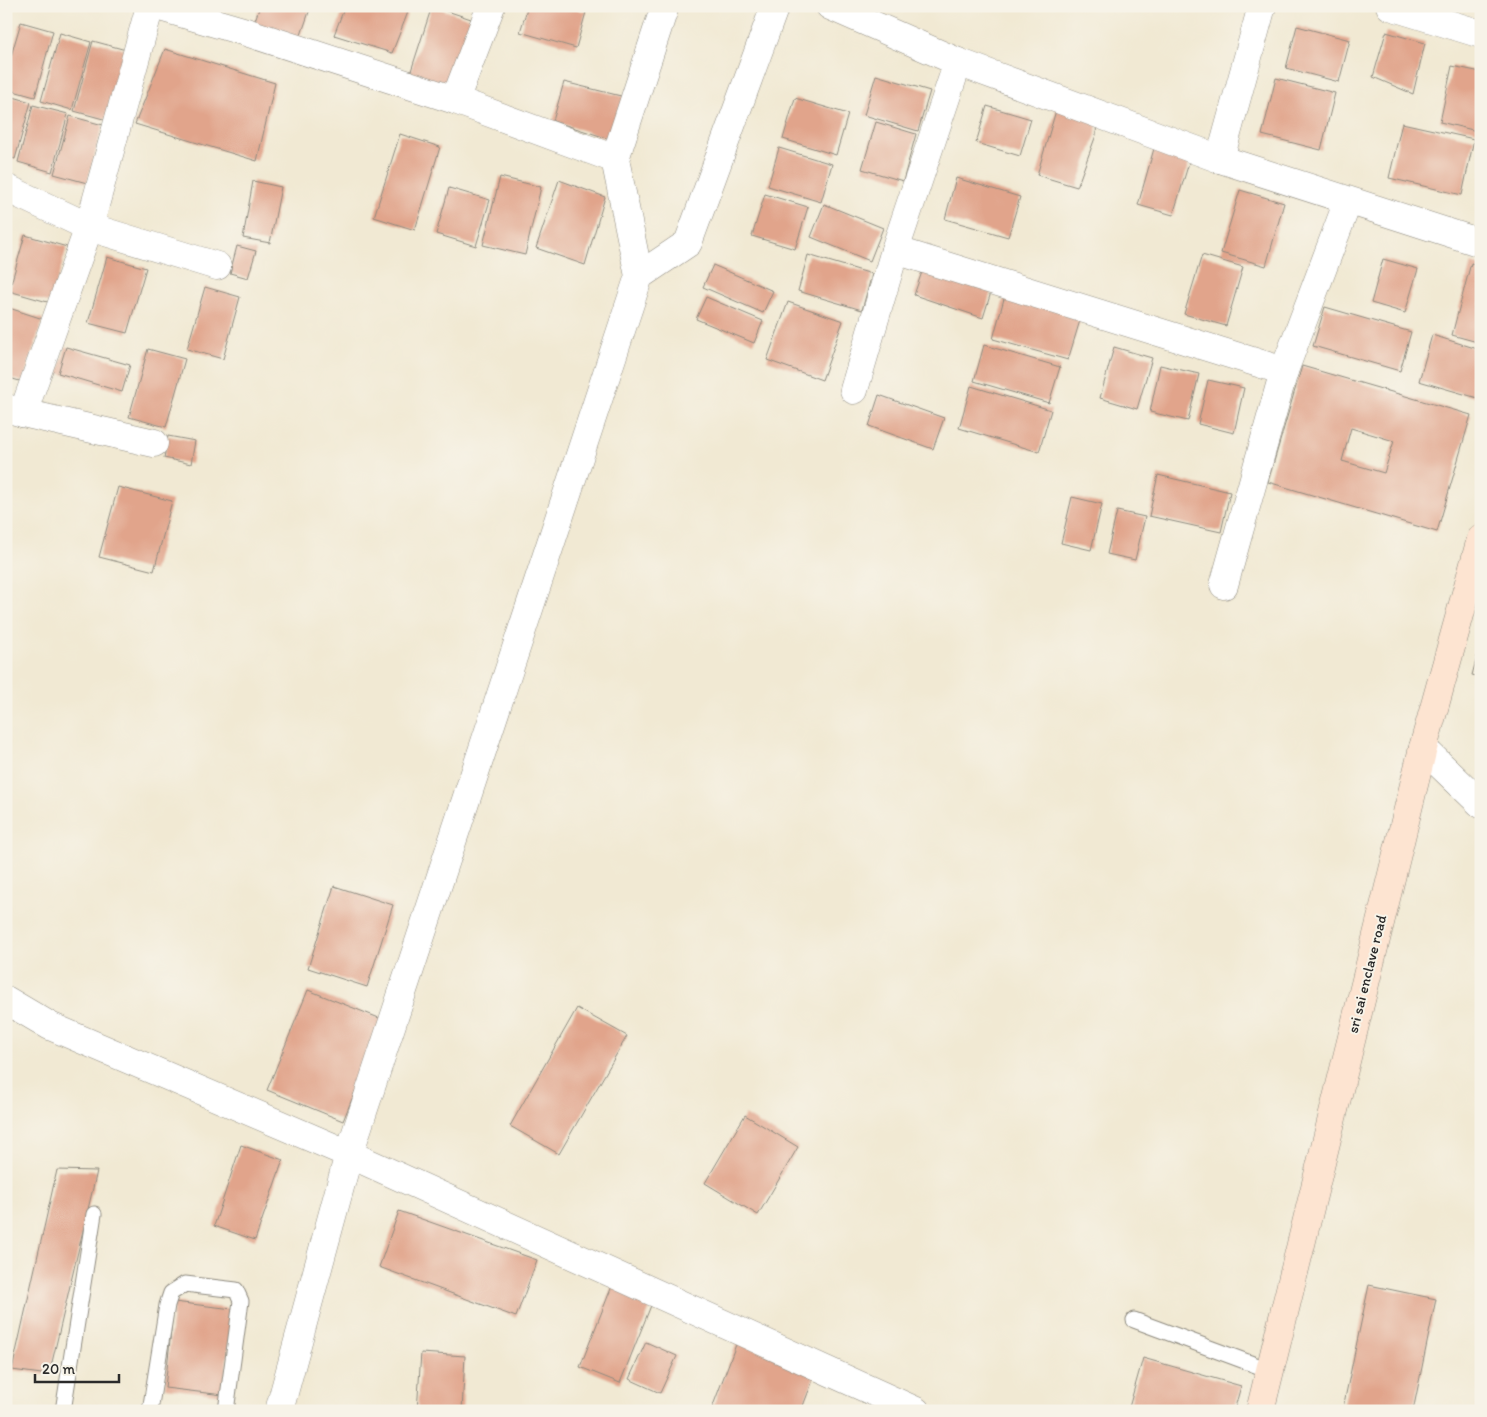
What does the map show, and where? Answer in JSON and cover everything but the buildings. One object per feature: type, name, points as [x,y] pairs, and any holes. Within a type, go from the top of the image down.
[{"type":"street","points":[[150,6],[89,227],[15,410],[154,444]]},
{"type":"street","points":[[157,6],[246,32],[455,100],[615,159]]},
{"type":"street","points":[[455,100],[491,6]]},
{"type":"street","points":[[279,1411],[349,1154],[639,276],[615,159],[665,6]]},
{"type":"street","points":[[639,276],[688,243],[775,6]]},
{"type":"street","points":[[830,6],[958,62],[1220,159],[1481,243]]},
{"type":"street","points":[[1220,159],[1262,6]]},
{"type":"street","points":[[1390,6],[1443,14],[1481,34]]},
{"type":"street","points":[[854,390],[895,250],[958,62]]},
{"type":"street","points":[[6,188],[89,227],[217,266]]},
{"type":"street","points":[[1224,585],[1284,371],[1348,201]]},
{"type":"street","points":[[895,250],[1284,371]]},
{"type":"street","name":"sri sai enclave road","points":[[1260,1411],[1422,748],[1481,539]]},
{"type":"street","points":[[1422,748],[1481,804]]},
{"type":"street","points":[[6,1000],[50,1026],[349,1154],[916,1411]]},
{"type":"lane","points":[[63,1411],[94,1214]]},
{"type":"lane","points":[[150,1411],[167,1305],[172,1293],[185,1284],[236,1290],[241,1300],[226,1411]]},
{"type":"lane","points":[[1134,1320],[1269,1370]]}]
